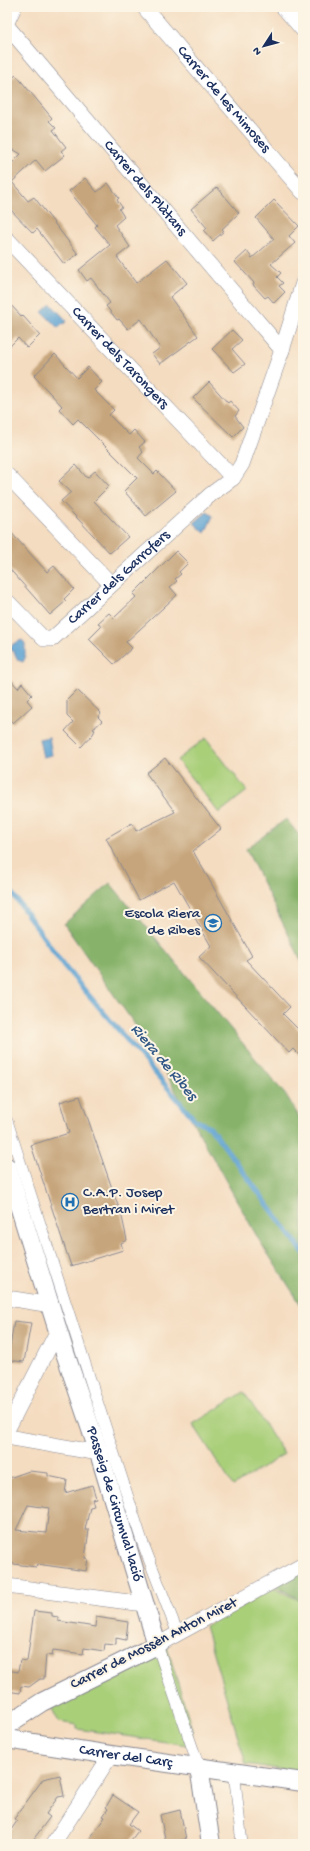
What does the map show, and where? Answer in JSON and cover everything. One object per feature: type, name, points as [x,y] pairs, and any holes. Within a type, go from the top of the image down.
[{"type":"street","points":[[7,22],[14,7]]},
{"type":"street","name":"Carrer de les Mimoses","points":[[144,7],[303,192]]},
{"type":"street","points":[[283,7],[300,20]]},
{"type":"street","name":"Carrer dels Plàtans","points":[[7,26],[282,350]]},
{"type":"street","name":"Carrer dels Tarongers","points":[[7,239],[233,478]]},
{"type":"street","points":[[233,478],[242,464],[282,350],[303,283]]},
{"type":"street","points":[[7,475],[111,584]]},
{"type":"street","name":"Carrer dels Garrofers","points":[[7,601],[44,639],[52,639],[210,495],[233,478]]},
{"type":"street","name":"Passeig de Circumval·lació","points":[[7,1121],[142,1541],[178,1634]]},
{"type":"street","name":"Passeig de Circumval·lació","points":[[7,1167],[58,1330],[99,1453],[157,1645],[199,1767],[211,1844]]},
{"type":"street","points":[[7,1298],[51,1305]]},
{"type":"street","points":[[7,1430],[58,1330]]},
{"type":"street","points":[[7,1437],[99,1453]]},
{"type":"street","name":"Carrer de Mossèn Anton Miret","points":[[7,1725],[42,1702],[178,1634],[303,1565]]},
{"type":"street","points":[[7,1586],[144,1604]]},
{"type":"street","name":"Carrer del Carç","points":[[7,1739],[303,1782]]},
{"type":"street","points":[[53,1844],[111,1755]]},
{"type":"street","points":[[239,1772],[242,1844]]},
{"type":"green space","points":[[206,738],[247,791],[219,813],[177,760]]},
{"type":"green space","points":[[286,819],[303,840],[303,964],[246,849]]},
{"type":"green space","points":[[110,883],[288,1098],[303,1124],[303,1308],[259,1240],[152,1049],[64,924]]},
{"type":"green space","points":[[244,1392],[284,1454],[233,1486],[193,1424]]},
{"type":"green space","points":[[303,1571],[303,1601],[274,1586]]},
{"type":"green space","points":[[273,1588],[303,1602],[303,1773],[246,1764],[205,1626]]},
{"type":"green space","points":[[166,1644],[193,1732],[187,1745],[77,1729],[77,1725],[59,1722],[51,1707]]},
{"type":"water","points":[[51,304],[67,321],[58,328],[42,312]]},
{"type":"water","points":[[207,512],[213,516],[205,533],[194,523]]},
{"type":"water","points":[[22,640],[25,643],[25,658],[23,662],[18,660],[14,652],[10,649],[13,644]]},
{"type":"water","points":[[49,737],[52,755],[43,757],[39,739]]},
{"type":"building","points":[[16,75],[52,118],[49,121],[56,128],[53,130],[66,147],[61,151],[65,155],[45,171],[36,160],[12,182],[28,201],[34,197],[78,254],[64,264],[37,229],[33,233],[7,206],[7,168],[21,154],[7,146],[7,82]]},
{"type":"building","points":[[85,178],[97,192],[108,183],[119,198],[117,200],[122,207],[119,209],[124,217],[115,225],[130,247],[117,257],[136,283],[167,259],[187,283],[170,297],[198,336],[160,364],[152,354],[160,348],[141,319],[128,329],[119,319],[117,320],[106,306],[110,303],[91,278],[87,281],[79,270],[110,245],[95,227],[97,225],[69,191]]},
{"type":"building","points":[[217,187],[239,213],[222,229],[224,231],[213,241],[204,231],[207,228],[191,209]]},
{"type":"building","points":[[274,200],[299,226],[289,236],[295,243],[271,264],[281,273],[277,277],[283,283],[279,286],[285,292],[274,303],[268,296],[265,298],[235,262],[247,251],[252,258],[274,239],[256,218]]},
{"type":"building","points":[[7,301],[40,335],[27,348],[18,338],[7,349]]},
{"type":"building","points":[[232,330],[242,340],[232,349],[245,364],[234,372],[212,349]]},
{"type":"building","points":[[55,354],[77,378],[88,367],[102,382],[94,390],[114,410],[109,415],[129,435],[134,430],[145,442],[139,447],[143,452],[138,458],[154,474],[157,471],[176,491],[146,516],[124,491],[137,478],[78,419],[73,424],[59,409],[62,406],[34,376]]},
{"type":"building","points":[[209,382],[228,403],[230,401],[239,411],[235,416],[243,427],[233,437],[193,398]]},
{"type":"building","points":[[76,465],[87,478],[95,471],[109,486],[94,501],[128,537],[110,553],[61,501],[71,492],[59,481]]},
{"type":"building","points":[[7,528],[47,572],[54,566],[74,589],[64,599],[66,601],[50,615],[7,566]]},
{"type":"building","points":[[176,551],[188,563],[179,572],[181,574],[175,579],[177,581],[170,587],[177,595],[126,642],[132,648],[114,664],[89,639],[101,627],[98,623],[109,613],[114,618],[136,597],[133,594]]},
{"type":"building","points":[[7,676],[18,688],[22,683],[32,695],[27,700],[32,706],[13,723],[7,717]]},
{"type":"building","points":[[77,690],[101,713],[98,717],[102,721],[93,729],[95,730],[93,734],[81,747],[65,731],[73,722],[67,716],[67,700]]},
{"type":"building","points":[[165,758],[221,829],[193,851],[252,956],[246,960],[290,1007],[283,1014],[303,1034],[303,1059],[293,1049],[289,1053],[199,957],[211,946],[174,881],[139,900],[106,838],[132,823],[136,831],[175,812],[146,773]]},
{"type":"building","points":[[80,1096],[122,1217],[127,1240],[121,1243],[123,1250],[71,1266],[31,1145],[69,1133],[60,1102]]},
{"type":"building","points":[[14,1321],[31,1323],[24,1362],[8,1360]]},
{"type":"building","points":[[29,1471],[48,1473],[48,1476],[67,1480],[65,1493],[92,1485],[96,1498],[92,1499],[94,1506],[90,1507],[85,1530],[89,1530],[85,1558],[88,1559],[86,1571],[37,1564],[36,1567],[7,1563],[7,1483],[9,1478]],"holes":[[[28,1505],[49,1508],[46,1533],[16,1530]]]},
{"type":"building","points":[[34,1611],[52,1613],[52,1616],[58,1617],[58,1621],[95,1627],[96,1617],[128,1622],[126,1640],[116,1638],[116,1645],[105,1644],[104,1651],[84,1648],[83,1654],[53,1650],[52,1656],[46,1655],[44,1679],[40,1679],[29,1687],[21,1686],[20,1693],[7,1691],[7,1670],[18,1672],[20,1660],[27,1661]]},
{"type":"building","points":[[60,1775],[64,1796],[58,1797],[46,1814],[50,1817],[30,1844],[7,1844],[7,1836],[17,1821],[14,1819],[43,1779]]},
{"type":"building","points":[[113,1795],[138,1812],[129,1824],[138,1831],[128,1844],[86,1844],[105,1817],[103,1816],[108,1809],[106,1807]]},
{"type":"building","points":[[180,1810],[186,1839],[166,1843],[160,1815]]},
{"type":"waterway","name":"Riera de Ribes","points":[[7,886],[64,966],[195,1120],[210,1127],[303,1252]]},
{"type":"place","name":"Escola Riera de Ribes","points":[[213,923]]},
{"type":"place","name":"C.A.P. Josep Bertran i Miret","points":[[70,1202]]}]
